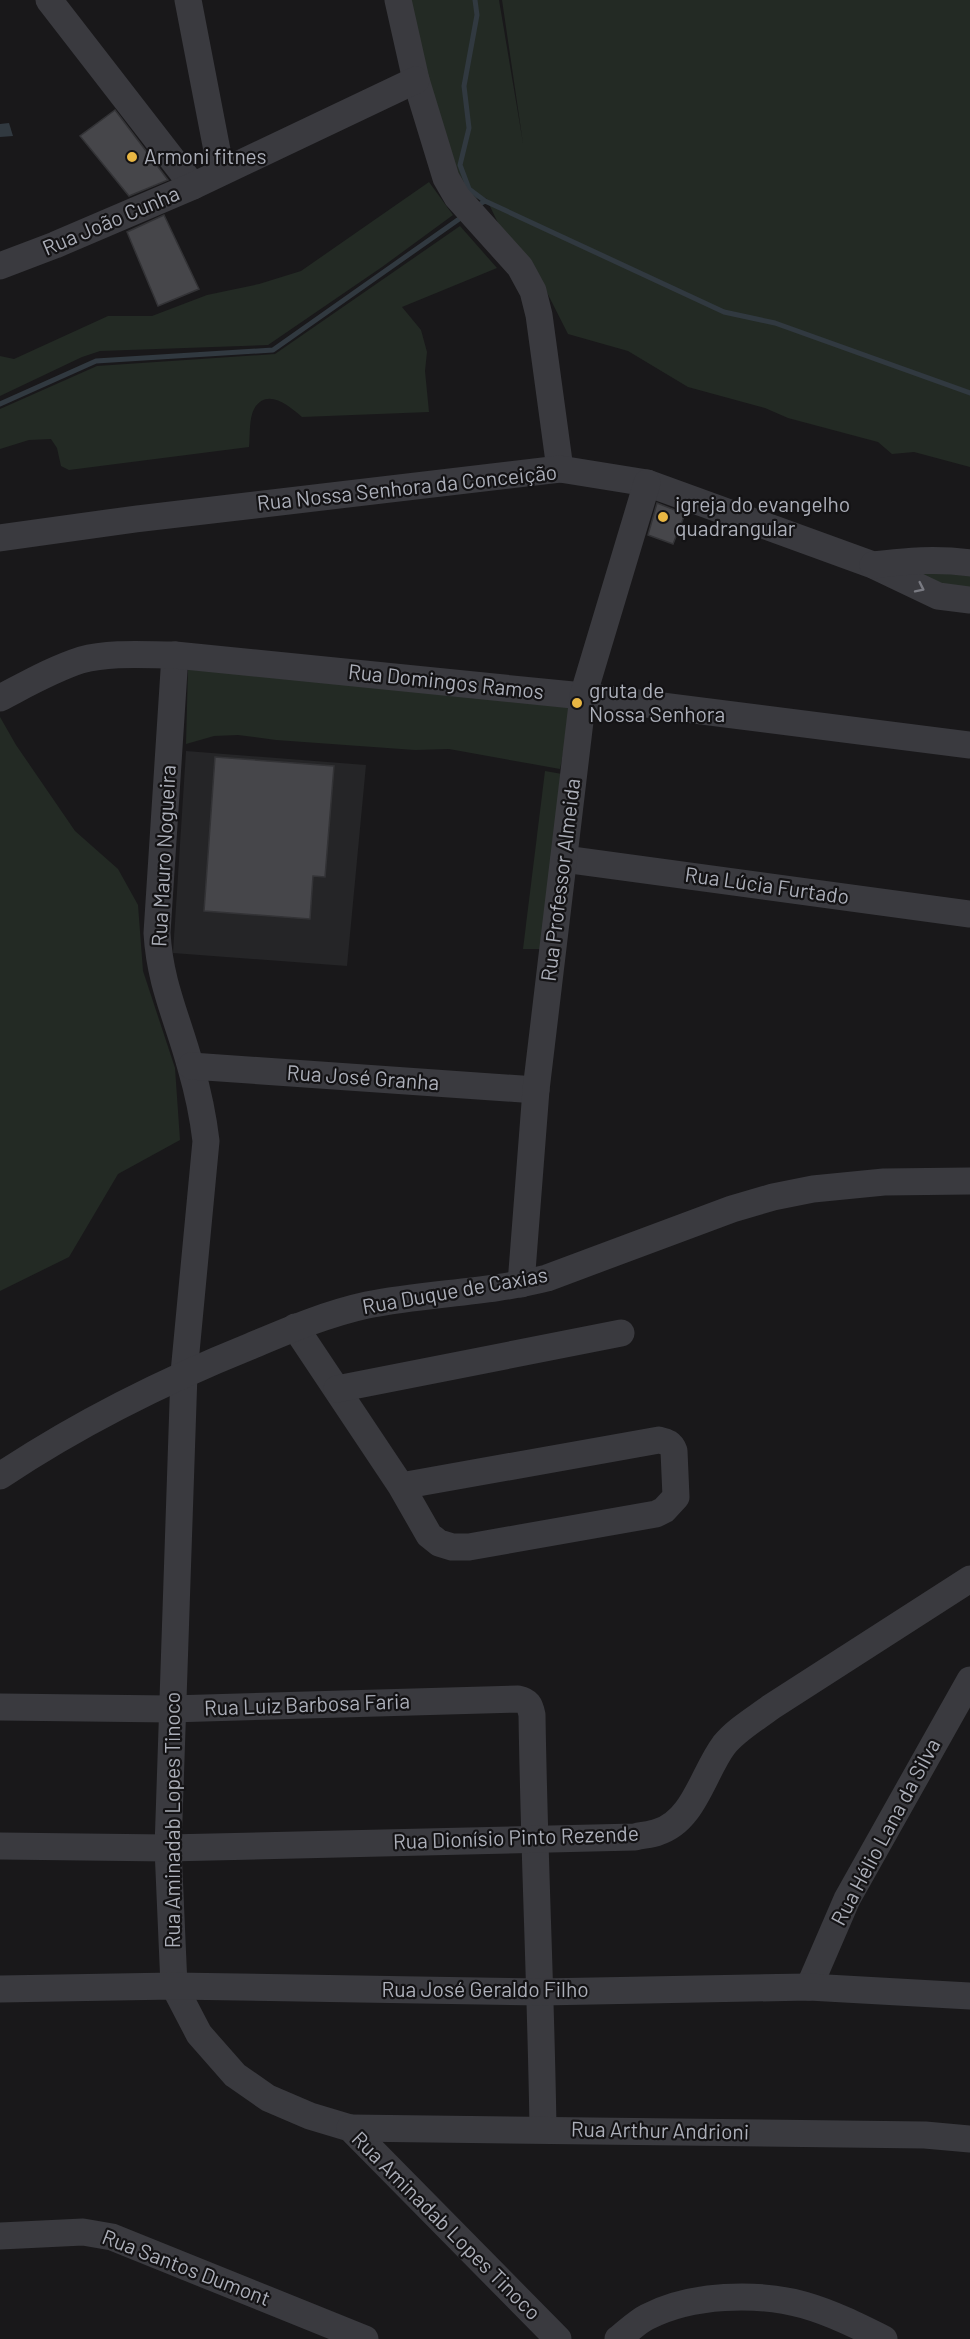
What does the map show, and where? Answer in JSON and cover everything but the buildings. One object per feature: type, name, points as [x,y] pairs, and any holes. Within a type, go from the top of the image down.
[{"type":"street","points":[[49,0],[193,186]]},
{"type":"street","points":[[188,0],[222,171]]},
{"type":"street","points":[[398,0],[416,80],[446,178],[457,197],[520,267],[533,291],[539,315],[560,469]]},
{"type":"street","name":"Rua João Cunha","points":[[0,266],[55,246],[193,186],[416,80]]},
{"type":"street","name":"Rua Nossa Senhora da Conceição","points":[[0,538],[147,518],[560,469],[647,483],[873,565],[938,597],[970,600]]},
{"type":"street","name":"Rua Professor Almeida","points":[[521,1284],[536,1090],[584,696],[647,483]]},
{"type":"street","name":"Rua Nossa Senhora da Conceição","points":[[873,565],[918,559],[970,563]]},
{"type":"street","name":"Rua Domingos Ramos","points":[[0,698],[51,672],[83,660],[115,655],[176,655],[584,696],[970,745]]},
{"type":"street","name":"Rua Mauro Nogueira","points":[[176,655],[157,933],[158,960],[165,989],[191,1066],[203,1116],[206,1141],[184,1374]]},
{"type":"street","name":"Rua Lúcia Furtado","points":[[564,859],[970,914]]},
{"type":"street","name":"Rua José Granha","points":[[191,1066],[536,1090]]},
{"type":"street","name":"Rua Duque de Caxias","points":[[0,1476],[59,1440],[184,1374],[295,1327],[333,1314],[368,1305],[521,1284],[579,1267],[732,1209],[773,1197],[813,1189],[884,1182],[970,1181]]},
{"type":"street","points":[[295,1327],[401,1486],[429,1534],[439,1543],[452,1547],[469,1547],[656,1514],[664,1510],[676,1497],[674,1451],[667,1442],[659,1440],[401,1486]]},
{"type":"street","points":[[337,1389],[621,1334]]},
{"type":"street","name":"Rua Aminadab Lopes Tinoco","points":[[184,1374],[168,1848],[174,1986],[199,2034],[235,2075],[268,2098],[310,2116],[350,2128],[558,2339]]},
{"type":"street","name":"Rua Dionísio Pinto Rezende","points":[[0,1846],[168,1848],[635,1837],[659,1832],[677,1821],[690,1805],[714,1759],[725,1743],[739,1730],[970,1579]]},
{"type":"street","name":"Rua Hélio Lana da Silva","points":[[809,1987],[847,1899],[970,1680]]},
{"type":"street","name":"Rua Luiz Barbosa Faria","points":[[0,1707],[171,1708],[518,1699],[526,1701],[531,1706],[534,1839]]},
{"type":"street","points":[[534,1839],[541,1992],[543,2129]]},
{"type":"street","name":"Rua José Geraldo Filho","points":[[0,1989],[174,1986],[541,1992],[809,1987],[970,1996]]},
{"type":"street","name":"Rua Arthur Andrioni","points":[[350,2128],[913,2135],[970,2139]]},
{"type":"street","name":"Rua Santos Dumont","points":[[0,2236],[83,2232],[112,2237],[365,2339]]},
{"type":"street","points":[[618,2339],[646,2317],[681,2304],[720,2297],[802,2304],[838,2316],[884,2339]]},
{"type":"shaded area","points":[[409,0],[499,0],[523,143],[502,0],[970,0],[970,467],[914,452],[892,454],[878,442],[788,418],[765,408],[688,387],[628,351],[568,334],[532,263],[499,225],[486,198],[467,199],[436,114]]},
{"type":"shaded area","points":[[9,123],[13,136],[0,137],[0,124]]},
{"type":"shaded area","points":[[429,182],[453,215],[268,345],[100,351],[82,357],[0,396],[0,356],[14,359],[108,316],[152,316],[207,295],[259,284],[301,271]]},
{"type":"shaded area","points":[[460,226],[497,268],[402,307],[421,330],[427,352],[425,371],[429,412],[302,417],[285,404],[265,399],[252,413],[249,447],[69,470],[61,466],[57,448],[51,439],[29,440],[0,449],[0,409],[97,366],[275,354]]},
{"type":"shaded area","points":[[890,566],[970,566],[970,588],[922,583]]},
{"type":"shaded area","points":[[188,667],[573,703],[560,769],[449,749],[415,750],[238,735],[214,736],[186,744]]},
{"type":"shaded area","points":[[0,717],[16,745],[75,831],[118,869],[138,905],[143,971],[175,1068],[180,1140],[118,1174],[69,1257],[0,1291]]},
{"type":"shaded area","points":[[186,751],[366,765],[347,966],[173,953]]},
{"type":"shaded area","points":[[545,771],[562,774],[547,949],[523,949]]},
{"type":"waterway","points":[[475,0],[477,15],[464,86],[469,128],[460,165],[469,189],[485,201]]},
{"type":"waterway","points":[[477,206],[485,201],[724,312],[775,323],[970,393]]},
{"type":"waterway","points":[[0,404],[96,361],[273,350],[462,217]]},
{"type":"place","name":"Armoni fitnes","points":[[132,157]]},
{"type":"place","name":"igreja do evangelho quadrangular","points":[[663,517]]},
{"type":"place","name":"gruta de Nossa Senhora","points":[[577,703]]}]
